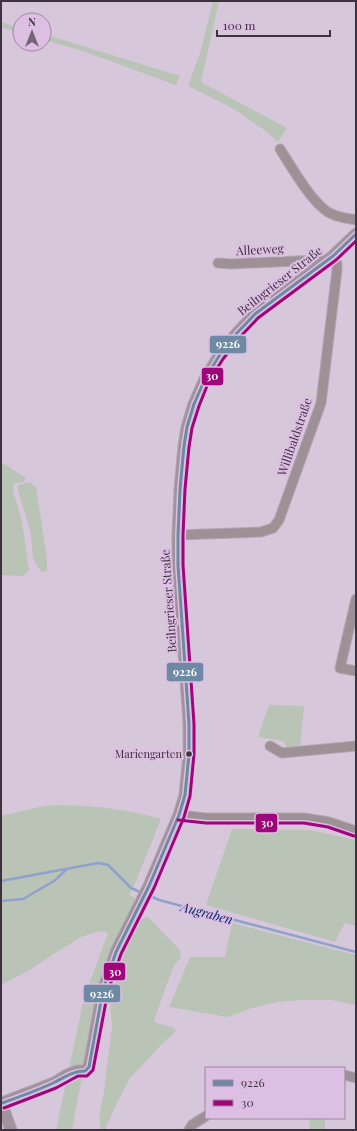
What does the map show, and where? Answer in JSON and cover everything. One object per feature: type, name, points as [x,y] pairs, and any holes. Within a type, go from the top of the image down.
[{"type":"main road","name":"Beilngrieser Straße","points":[[1,1102],[54,1084],[67,1075],[85,1070],[89,1067],[103,990],[116,952],[149,886],[179,815],[185,794],[188,780],[189,732],[178,566],[178,535],[184,446],[187,427],[194,404],[205,379],[237,333],[256,314],[330,259],[356,234]]},
{"type":"main road","points":[[1,1102],[11,1130]]},
{"type":"street","points":[[280,149],[317,203],[331,214],[356,220]]},
{"type":"street","name":"Alleeweg","points":[[218,263],[231,264],[330,259]]},
{"type":"street","name":"Willibaldstraße","points":[[178,535],[261,532],[273,528],[279,520],[320,403],[337,270],[337,264],[330,259]]},
{"type":"street","points":[[356,599],[340,668],[356,671]]},
{"type":"street","points":[[270,746],[282,753],[356,746]]},
{"type":"street","points":[[179,815],[212,818],[304,818],[329,822],[356,831]]},
{"type":"street","points":[[345,1075],[356,1078]]},
{"type":"street","points":[[189,1130],[192,1125],[205,1117]]},
{"type":"green space","points":[[213,1],[219,1],[201,82],[287,128],[278,142],[263,129],[232,108],[188,86],[201,50]]},
{"type":"green space","points":[[1,22],[12,25],[12,30],[1,27]]},
{"type":"green space","points":[[52,36],[180,76],[176,85],[80,50],[52,42]]},
{"type":"green space","points":[[1,462],[26,478],[24,482],[14,483],[13,491],[22,521],[29,570],[23,576],[1,575]]},
{"type":"green space","points":[[30,482],[36,487],[47,559],[47,571],[41,572],[33,558],[31,534],[18,490],[18,485]]},
{"type":"green space","points":[[269,705],[304,706],[300,747],[286,747],[283,741],[258,737]]},
{"type":"green space","points":[[55,805],[108,808],[161,819],[129,895],[134,897],[136,902],[100,982],[72,1130],[56,1130],[84,998],[108,933],[99,931],[81,937],[28,971],[1,985],[1,816],[43,806]]},
{"type":"green space","points":[[232,829],[310,830],[356,840],[356,926],[345,923],[335,942],[206,905]]},
{"type":"green space","points":[[148,917],[179,949],[181,954],[180,959],[174,965],[154,1020],[157,1023],[174,1028],[176,1031],[130,1078],[105,1130],[101,1130],[100,1114],[112,1026],[109,990],[119,962],[141,920]]},
{"type":"green space","points":[[232,923],[356,955],[356,1005],[331,1000],[278,1002],[252,1008],[228,1017],[169,1007],[190,957],[225,957]]},
{"type":"green space","points":[[309,1119],[325,1119],[325,1129],[310,1130]]},
{"type":"waterway","name":"Augraben","points":[[1,881],[98,863],[108,865],[131,888],[142,893]]},
{"type":"waterway","name":"Augraben","points":[[1,901],[23,899],[54,881],[67,869]]},
{"type":"waterway","name":"Augraben","points":[[148,895],[159,900],[356,952]]},
{"type":"transit line","name":"9226","points":[[2,1103],[40,1089],[72,1073],[85,1071],[89,1067],[103,990],[116,952],[149,886],[179,815],[185,795],[189,754],[189,724],[178,565],[178,535],[184,446],[187,427],[194,404],[205,379],[219,356],[237,333],[255,314],[333,256],[356,234]]},
{"type":"transit line","name":"30","points":[[4,1108],[56,1088],[78,1076],[87,1076],[93,1070],[108,991],[121,954],[154,888],[184,817],[190,796],[194,754],[194,724],[183,565],[185,489],[192,428],[209,381],[223,359],[241,336],[258,318],[336,260],[356,241]]},
{"type":"transit line","name":"30","points":[[178,820],[206,823],[304,823],[328,827],[354,836]]},
{"type":"place","name":"Mariengarten","points":[[189,754]]}]
